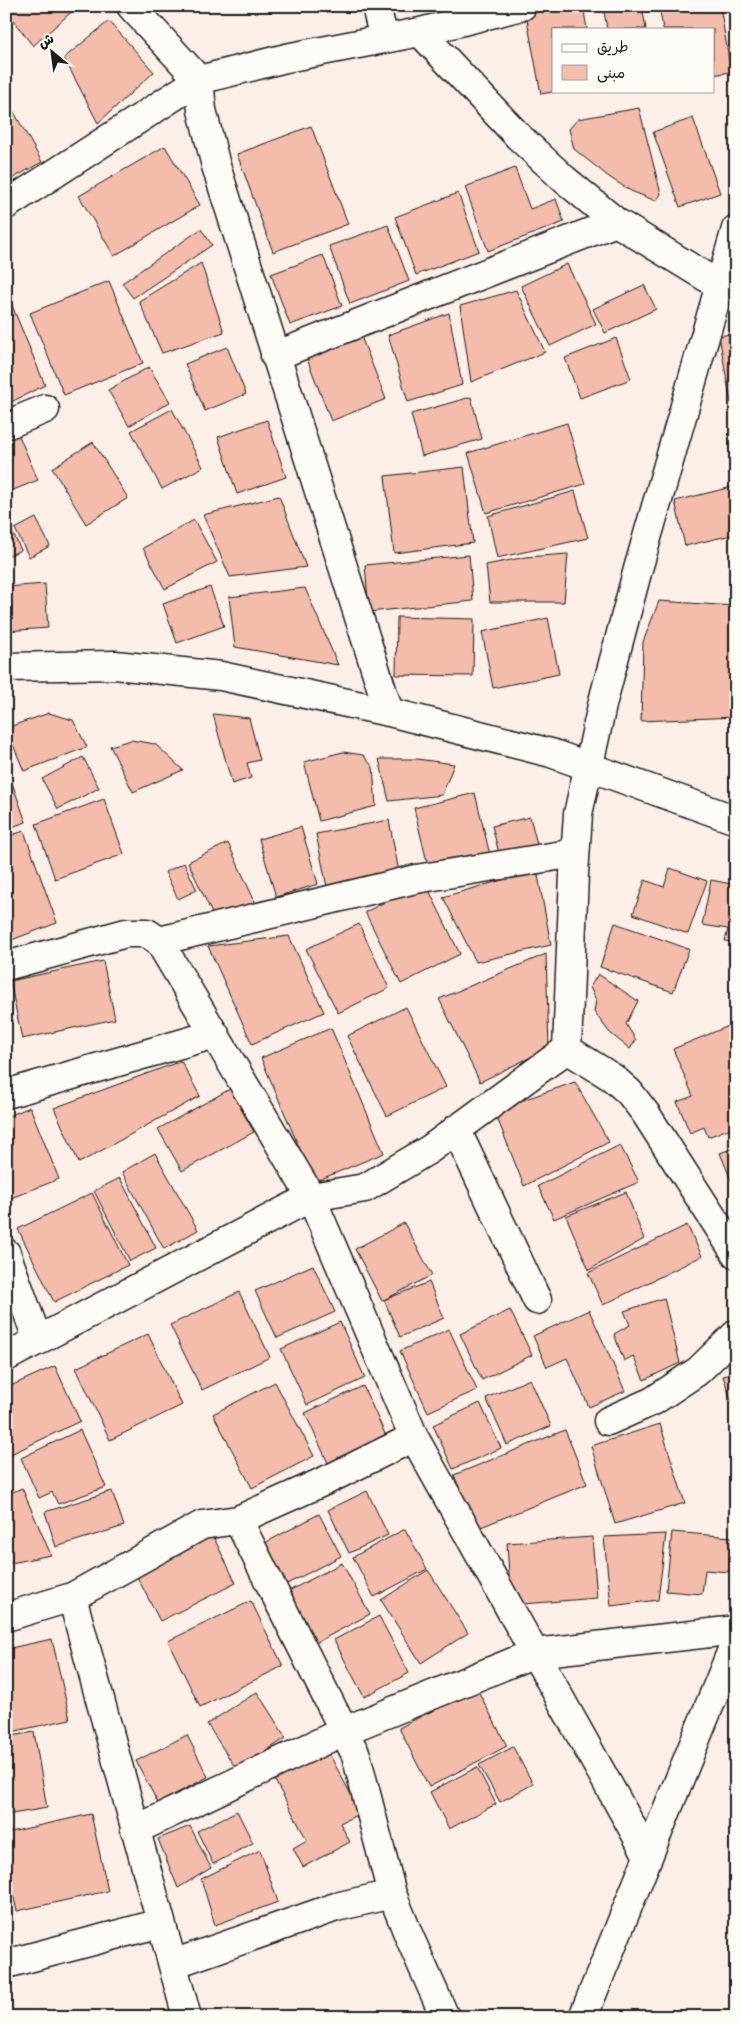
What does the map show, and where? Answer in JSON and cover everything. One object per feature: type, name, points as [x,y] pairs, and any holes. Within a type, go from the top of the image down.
[{"type":"street","points":[[130,6],[199,80],[202,110],[216,166],[389,712]]},
{"type":"street","points":[[376,6],[384,39]]},
{"type":"street","points":[[6,205],[199,80],[286,58],[420,32],[522,6]]},
{"type":"street","points":[[420,32],[519,138],[564,179],[616,222],[719,285]]},
{"type":"street","points":[[275,356],[616,222]]},
{"type":"street","points":[[567,1049],[578,814],[638,569],[736,229]]},
{"type":"street","points":[[6,425],[46,409]]},
{"type":"street","points":[[6,667],[115,665],[221,676],[389,712],[550,753],[736,820]]},
{"type":"street","points":[[159,941],[416,879],[575,852]]},
{"type":"street","points":[[6,966],[126,934],[147,933],[159,941],[311,1197],[414,1437],[648,1856]]},
{"type":"street","points":[[6,1094],[215,1034]]},
{"type":"street","points":[[6,1357],[311,1197],[365,1188],[430,1149],[567,1049]]},
{"type":"street","points":[[567,1049],[614,1078],[629,1092],[646,1114],[736,1254]]},
{"type":"street","points":[[456,1129],[537,1300]]},
{"type":"street","points":[[6,1254],[38,1341]]},
{"type":"street","points":[[608,1421],[653,1402],[698,1371],[736,1334]]},
{"type":"street","points":[[6,1617],[72,1597],[202,1525],[238,1520],[329,1479],[414,1437]]},
{"type":"street","points":[[238,1520],[356,1755],[392,1894],[408,1936],[445,2017]]},
{"type":"street","points":[[72,1597],[187,2017]]},
{"type":"street","points":[[135,1830],[344,1731],[535,1653],[736,1630]]},
{"type":"street","points":[[583,2017],[736,1640]]},
{"type":"street","points":[[174,1964],[336,1907],[392,1894]]},
{"type":"street","points":[[6,1964],[161,1923]]},
{"type":"building","points":[[6,6],[78,6],[33,46],[6,11]]},
{"type":"building","points":[[540,6],[583,6],[587,28],[552,28],[552,92],[541,94],[525,9]]},
{"type":"building","points":[[603,6],[642,6],[646,28],[607,28]]},
{"type":"building","points":[[659,6],[720,6],[731,72],[714,75],[714,28],[663,28]]},
{"type":"building","points":[[109,21],[154,72],[98,123],[64,58]]},
{"type":"building","points":[[6,98],[42,162],[6,182]]},
{"type":"building","points":[[639,108],[661,194],[656,201],[631,191],[609,177],[574,149],[569,129],[578,119]]},
{"type":"building","points":[[693,118],[720,193],[680,207],[653,132]]},
{"type":"building","points":[[311,126],[348,224],[273,252],[237,154]]},
{"type":"building","points":[[165,146],[200,205],[114,256],[79,196]]},
{"type":"building","points":[[515,168],[530,209],[556,199],[564,222],[488,251],[465,187]]},
{"type":"building","points":[[458,193],[479,251],[416,275],[395,217]]},
{"type":"building","points":[[388,225],[409,281],[350,304],[329,246]]},
{"type":"building","points":[[201,229],[212,245],[133,298],[122,283]]},
{"type":"building","points":[[323,255],[342,306],[290,325],[271,274]]},
{"type":"building","points":[[201,263],[224,332],[162,353],[139,301]]},
{"type":"building","points":[[567,264],[596,324],[550,346],[521,286]]},
{"type":"building","points":[[109,281],[143,363],[64,395],[30,313]]},
{"type":"building","points":[[644,285],[656,309],[605,333],[593,309]]},
{"type":"building","points":[[516,290],[545,352],[471,382],[460,306]]},
{"type":"building","points":[[6,291],[45,385],[9,403],[6,397]]},
{"type":"building","points":[[449,313],[462,385],[408,402],[388,335]]},
{"type":"building","points":[[736,333],[736,402],[731,403],[719,336]]},
{"type":"building","points":[[360,334],[386,399],[331,421],[306,356]]},
{"type":"building","points":[[616,338],[631,379],[580,398],[565,358]]},
{"type":"building","points":[[227,347],[246,394],[205,411],[185,364]]},
{"type":"building","points":[[149,367],[170,402],[129,426],[108,390]]},
{"type":"building","points":[[471,397],[482,439],[422,456],[411,414]]},
{"type":"building","points":[[172,409],[203,467],[162,489],[131,431]]},
{"type":"building","points":[[267,420],[286,477],[237,494],[218,437]]},
{"type":"building","points":[[567,423],[585,484],[486,513],[468,453]]},
{"type":"building","points":[[16,429],[38,480],[6,493],[6,433]]},
{"type":"building","points":[[93,442],[128,498],[86,524],[52,468]]},
{"type":"building","points":[[464,467],[473,543],[394,553],[385,476]]},
{"type":"building","points":[[736,486],[736,534],[685,546],[675,501]]},
{"type":"building","points":[[575,491],[588,538],[497,558],[488,516]]},
{"type":"building","points":[[279,496],[306,567],[230,577],[203,515]]},
{"type":"building","points":[[36,518],[50,546],[29,557],[15,529]]},
{"type":"building","points":[[6,519],[21,550],[6,557]]},
{"type":"building","points":[[194,520],[217,562],[165,589],[143,548]]},
{"type":"building","points":[[568,554],[564,602],[490,602],[486,565],[526,557]]},
{"type":"building","points":[[469,555],[473,601],[369,612],[365,565]]},
{"type":"building","points":[[45,584],[48,628],[6,631],[6,587]]},
{"type":"building","points":[[210,587],[224,626],[177,643],[163,604]]},
{"type":"building","points":[[305,588],[338,665],[235,647],[229,597]]},
{"type":"building","points":[[659,601],[734,606],[736,717],[641,721],[643,642]]},
{"type":"building","points":[[397,617],[474,619],[473,676],[396,675]]},
{"type":"building","points":[[548,618],[559,674],[493,688],[482,632]]},
{"type":"building","points":[[49,713],[73,720],[87,747],[24,771],[6,728]]},
{"type":"building","points":[[213,714],[249,718],[260,760],[247,763],[251,778],[232,784]]},
{"type":"building","points":[[131,740],[155,744],[183,770],[133,792],[110,746]]},
{"type":"building","points":[[343,752],[363,755],[373,767],[376,806],[319,821],[304,762]]},
{"type":"building","points":[[83,757],[99,788],[58,809],[42,779]]},
{"type":"building","points":[[379,759],[417,759],[454,764],[442,795],[389,801]]},
{"type":"building","points":[[12,783],[26,822],[6,829],[6,785]]},
{"type":"building","points":[[475,793],[490,855],[429,870],[414,808]]},
{"type":"building","points":[[104,799],[124,854],[55,879],[36,824]]},
{"type":"building","points":[[530,817],[538,848],[500,857],[492,826]]},
{"type":"building","points":[[389,820],[399,872],[327,887],[316,834]]},
{"type":"building","points":[[301,827],[318,884],[276,897],[259,839]]},
{"type":"building","points":[[24,831],[57,923],[6,942],[6,837]]},
{"type":"building","points":[[228,843],[256,904],[216,922],[188,862]]},
{"type":"building","points":[[184,863],[197,890],[178,899],[165,872]]},
{"type":"building","points":[[670,868],[707,881],[688,934],[633,914],[645,880],[664,887]]},
{"type":"building","points":[[537,870],[551,945],[476,962],[443,897]]},
{"type":"building","points":[[711,880],[736,885],[736,943],[725,941],[728,929],[702,925]]},
{"type":"building","points":[[425,882],[460,954],[401,984],[365,912]]},
{"type":"building","points":[[615,923],[689,949],[673,992],[600,967]]},
{"type":"building","points":[[359,924],[389,988],[338,1013],[306,949]]},
{"type":"building","points":[[289,936],[324,1012],[252,1044],[208,946]]},
{"type":"building","points":[[546,954],[549,1048],[480,1082],[439,999]]},
{"type":"building","points":[[103,961],[115,1019],[22,1039],[10,981]]},
{"type":"building","points":[[598,974],[638,1001],[626,1024],[636,1040],[630,1049],[610,1033],[594,1012],[596,1000],[590,987]]},
{"type":"building","points":[[406,1007],[446,1087],[387,1116],[347,1036]]},
{"type":"building","points":[[736,1023],[736,1126],[708,1137],[704,1127],[690,1133],[677,1102],[693,1096],[673,1049]]},
{"type":"building","points":[[331,1028],[384,1153],[314,1182],[261,1058]]},
{"type":"building","points":[[181,1061],[200,1096],[79,1163],[54,1108]]},
{"type":"building","points":[[575,1082],[609,1142],[524,1186],[494,1110]]},
{"type":"building","points":[[230,1089],[254,1132],[182,1171],[158,1129]]},
{"type":"building","points":[[30,1107],[59,1179],[6,1200],[6,1117]]},
{"type":"building","points":[[620,1145],[639,1182],[554,1219],[538,1186]]},
{"type":"building","points":[[736,1147],[736,1192],[720,1153]]},
{"type":"building","points":[[155,1153],[198,1230],[164,1249],[122,1172]]},
{"type":"building","points":[[120,1178],[156,1248],[130,1261],[94,1191]]},
{"type":"building","points":[[626,1192],[644,1239],[589,1270],[566,1216]]},
{"type":"building","points":[[92,1193],[128,1265],[54,1302],[18,1229]]},
{"type":"building","points":[[404,1223],[432,1275],[382,1301],[355,1249]]},
{"type":"building","points":[[687,1225],[702,1256],[603,1305],[588,1273]]},
{"type":"building","points":[[313,1265],[335,1312],[277,1338],[255,1291]]},
{"type":"building","points":[[429,1282],[444,1318],[400,1337],[384,1300]]},
{"type":"building","points":[[239,1292],[270,1357],[202,1390],[170,1325]]},
{"type":"building","points":[[664,1298],[680,1363],[644,1380],[633,1356],[624,1361],[614,1334],[630,1325],[624,1311]]},
{"type":"building","points":[[510,1310],[532,1355],[482,1380],[460,1334]]},
{"type":"building","points":[[589,1310],[625,1391],[589,1407],[567,1358],[547,1367],[533,1336]]},
{"type":"building","points":[[340,1322],[365,1378],[307,1405],[281,1349]]},
{"type":"building","points":[[449,1329],[477,1390],[428,1412],[400,1351]]},
{"type":"building","points":[[148,1334],[182,1405],[110,1440],[76,1368]]},
{"type":"building","points":[[55,1366],[80,1421],[9,1455],[6,1450],[6,1388]]},
{"type":"building","points":[[736,1373],[736,1415],[723,1376]]},
{"type":"building","points":[[530,1379],[551,1426],[507,1445],[486,1398]]},
{"type":"building","points":[[275,1382],[314,1456],[252,1488],[213,1414]]},
{"type":"building","points":[[363,1386],[386,1436],[328,1463],[305,1413]]},
{"type":"building","points":[[480,1403],[501,1448],[453,1469],[433,1425]]},
{"type":"building","points":[[660,1424],[685,1503],[615,1524],[591,1446]]},
{"type":"building","points":[[80,1430],[106,1487],[58,1504],[52,1492],[39,1498],[21,1458]]},
{"type":"building","points":[[565,1430],[587,1484],[476,1529],[454,1475]]},
{"type":"building","points":[[22,1488],[51,1555],[6,1564],[6,1495]]},
{"type":"building","points":[[112,1491],[124,1526],[56,1547],[45,1512]]},
{"type":"building","points":[[367,1491],[388,1535],[349,1553],[328,1510]]},
{"type":"building","points":[[319,1514],[341,1556],[285,1585],[263,1544]]},
{"type":"building","points":[[405,1529],[427,1569],[374,1597],[353,1557]]},
{"type":"building","points":[[672,1532],[732,1537],[729,1572],[705,1570],[702,1594],[666,1591]]},
{"type":"building","points":[[212,1534],[236,1583],[160,1621],[135,1573]]},
{"type":"building","points":[[666,1534],[658,1600],[611,1606],[604,1537]]},
{"type":"building","points":[[592,1537],[597,1598],[511,1605],[507,1543]]},
{"type":"building","points":[[342,1563],[370,1614],[310,1646],[283,1594]]},
{"type":"building","points":[[428,1570],[468,1633],[421,1663],[381,1600]]},
{"type":"building","points":[[251,1601],[283,1666],[200,1707],[168,1641]]},
{"type":"building","points":[[379,1616],[409,1673],[364,1697],[334,1640]]},
{"type":"building","points":[[52,1639],[70,1719],[7,1733],[6,1649]]},
{"type":"building","points":[[476,1687],[507,1746],[429,1787],[399,1728]]},
{"type":"building","points":[[257,1692],[286,1738],[237,1770],[207,1724]]},
{"type":"building","points":[[34,1732],[47,1808],[6,1815],[6,1737]]},
{"type":"building","points":[[187,1735],[208,1777],[158,1803],[136,1761]]},
{"type":"building","points":[[513,1747],[533,1784],[500,1802],[479,1765]]},
{"type":"building","points":[[326,1748],[361,1813],[340,1823],[350,1842],[303,1867],[293,1848],[307,1840],[273,1777]]},
{"type":"building","points":[[477,1767],[496,1804],[449,1829],[430,1792]]},
{"type":"building","points":[[237,1811],[253,1843],[213,1864],[197,1831]]},
{"type":"building","points":[[91,1814],[108,1891],[17,1911],[6,1864],[6,1833]]},
{"type":"building","points":[[190,1826],[211,1868],[178,1888],[158,1839]]},
{"type":"building","points":[[260,1850],[278,1902],[215,1925],[201,1879]]}]
